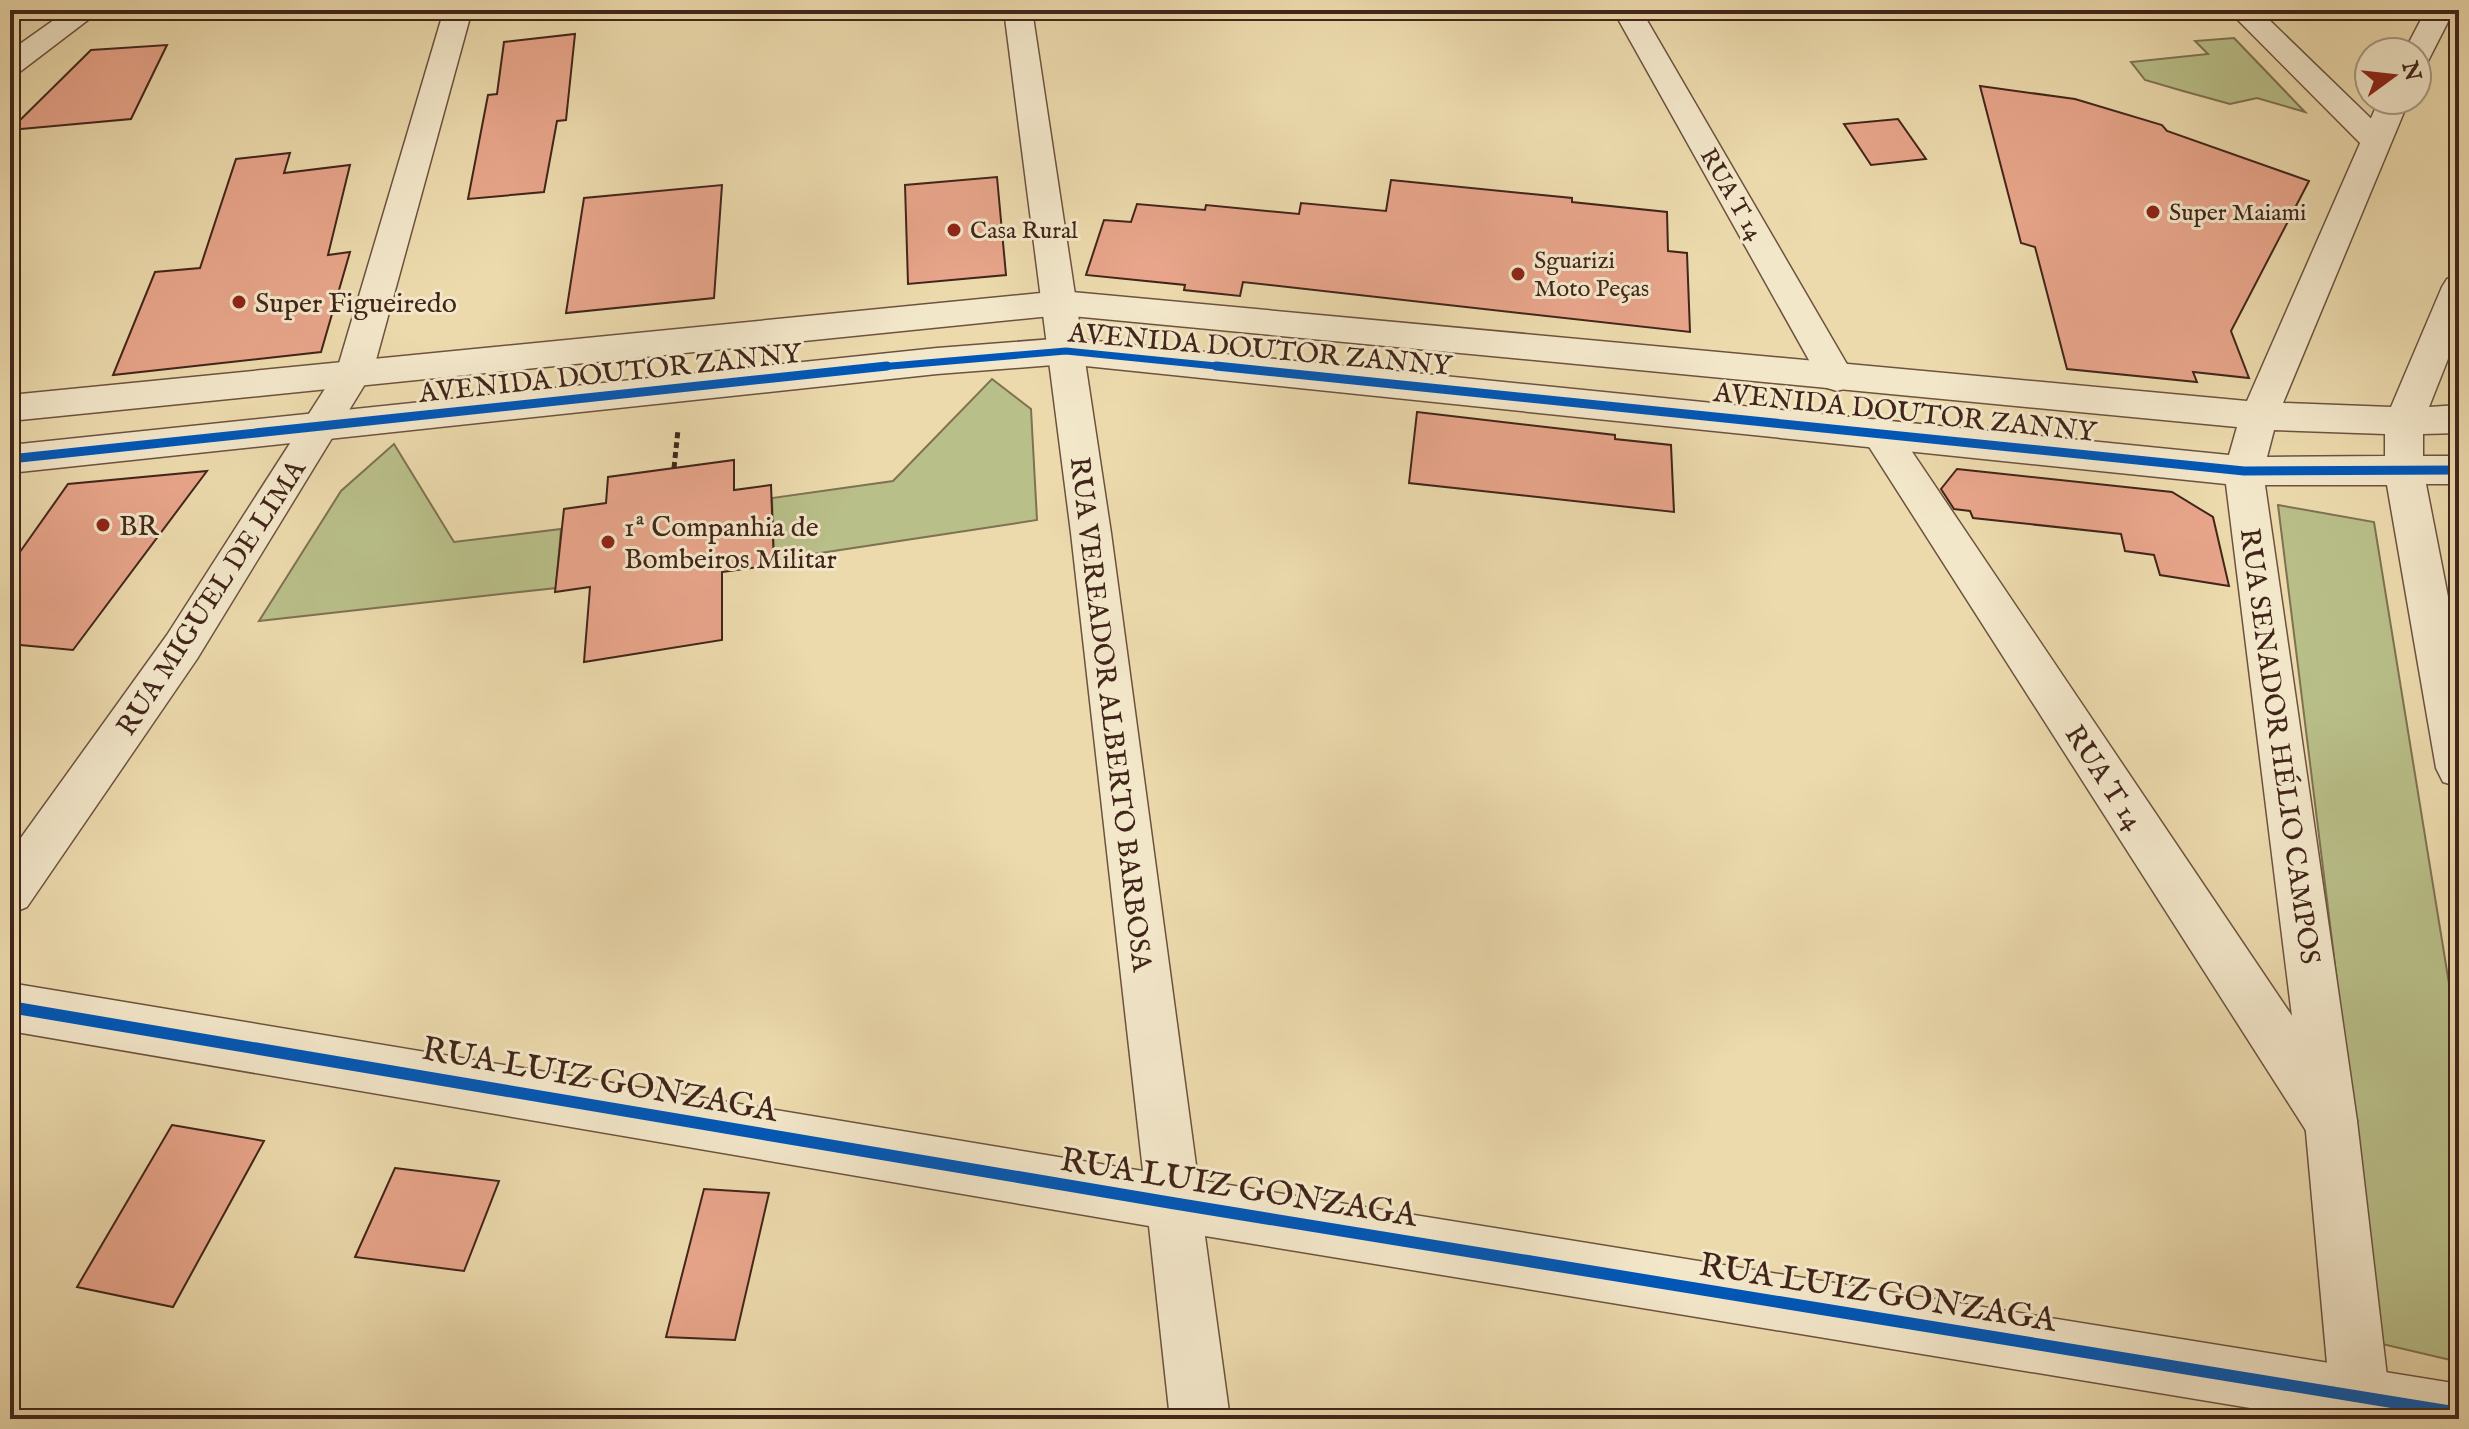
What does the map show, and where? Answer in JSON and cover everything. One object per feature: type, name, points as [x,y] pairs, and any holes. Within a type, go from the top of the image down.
[{"type":"street","points":[[10,65],[87,10]]},
{"type":"street","name":"RUA MIGUEL DE LIMA","points":[[10,892],[182,647],[355,371],[458,10]]},
{"type":"street","name":"RUA VEREADOR ALBERTO BARBOSA","points":[[1018,10],[1061,303],[1200,1419]]},
{"type":"street","name":"RUA T 14","points":[[1627,10],[1837,378]]},
{"type":"street","points":[[2242,10],[2375,140]]},
{"type":"street","points":[[2427,36],[2440,10]]},
{"type":"street","name":"RUA SENADOR HÉLIO CAMPOS","points":[[2361,1409],[2331,1121],[2244,471],[2259,416],[2386,116]]},
{"type":"street","points":[[2459,287],[2404,421],[2404,472],[2459,768]]},
{"type":"street","name":"AVENIDA DOUTOR ZANNY","points":[[10,408],[355,371],[1061,303],[2259,416],[2404,421],[2459,419]]},
{"type":"street","name":"AVENIDA DOUTOR ZANNY","points":[[10,459],[937,361],[1066,351],[2244,471],[2459,470]]},
{"type":"street","name":"RUA T 14","points":[[1879,432],[2331,1121]]},
{"type":"street","name":"RUA LUIZ GONZAGA","points":[[10,1007],[1172,1203],[2361,1409],[2459,1413]]},
{"type":"green space","points":[[2234,38],[2305,112],[2257,98],[2230,104],[2183,91],[2145,80],[2131,62],[2208,54],[2195,41]]},
{"type":"green space","points":[[992,379],[1031,409],[1037,520],[774,560],[772,498],[893,481]]},
{"type":"green space","points":[[394,444],[454,542],[561,529],[556,588],[259,621],[341,491]]},
{"type":"green space","points":[[2278,505],[2374,522],[2459,1045],[2459,1362],[2382,1344]]},
{"type":"building","points":[[575,34],[566,120],[557,121],[544,192],[468,199],[488,95],[497,94],[504,42]]},
{"type":"building","points":[[167,45],[131,119],[10,130],[91,50]]},
{"type":"building","name":"Super Maiami","points":[[1980,86],[2075,99],[2162,125],[2167,131],[2309,181],[2231,331],[2249,378],[2193,372],[2197,382],[2067,369],[2035,247],[2021,243]]},
{"type":"building","points":[[1898,119],[1926,159],[1871,165],[1844,124]]},
{"type":"building","name":"Super Figueiredo","points":[[290,153],[284,173],[350,165],[328,255],[350,252],[321,352],[113,375],[155,272],[200,268],[236,159]]},
{"type":"building","name":"Casa Rural","points":[[997,177],[1006,275],[908,284],[905,185]]},
{"type":"building","points":[[1391,180],[1572,198],[1572,202],[1667,212],[1668,251],[1687,253],[1690,332],[1243,282],[1240,296],[1184,290],[1185,285],[1086,275],[1104,220],[1131,222],[1137,204],[1205,210],[1206,205],[1299,214],[1301,203],[1386,211]]},
{"type":"building","points":[[722,185],[714,298],[566,313],[584,198]]},
{"type":"building","points":[[1417,412],[1615,435],[1615,439],[1671,445],[1674,512],[1409,483]]},
{"type":"building","points":[[734,460],[734,490],[771,485],[774,565],[722,572],[722,640],[584,662],[590,587],[555,592],[564,509],[606,503],[608,477]]},
{"type":"building","points":[[1957,469],[2172,492],[2213,517],[2229,586],[2160,575],[2154,555],[2125,551],[2121,534],[1973,518],[1970,511],[1954,509],[1941,489]]},
{"type":"building","name":"BR","points":[[207,471],[73,650],[10,644],[10,566],[68,484]]},
{"type":"building","points":[[172,1125],[264,1141],[173,1307],[77,1287]]},
{"type":"building","points":[[395,1168],[499,1181],[464,1271],[355,1257]]},
{"type":"building","points":[[704,1189],[769,1193],[735,1340],[666,1337]]},
{"type":"waterway","points":[[10,25],[31,10]]},
{"type":"cycle path","points":[[10,459],[937,361],[1066,351],[2244,471],[2459,470]]},
{"type":"cycle path","points":[[10,1007],[1172,1203],[2459,1413]]},
{"type":"place","name":"Super Maiami","points":[[2153,212]]},
{"type":"place","name":"Casa Rural","points":[[954,230]]},
{"type":"place","name":"Sguarizi Moto Peças","points":[[1518,274]]},
{"type":"place","name":"Super Figueiredo","points":[[239,302]]},
{"type":"place","name":"BR","points":[[103,525]]},
{"type":"place","name":"1ª Companhia de Bombeiros Militar","points":[[608,542]]}]
